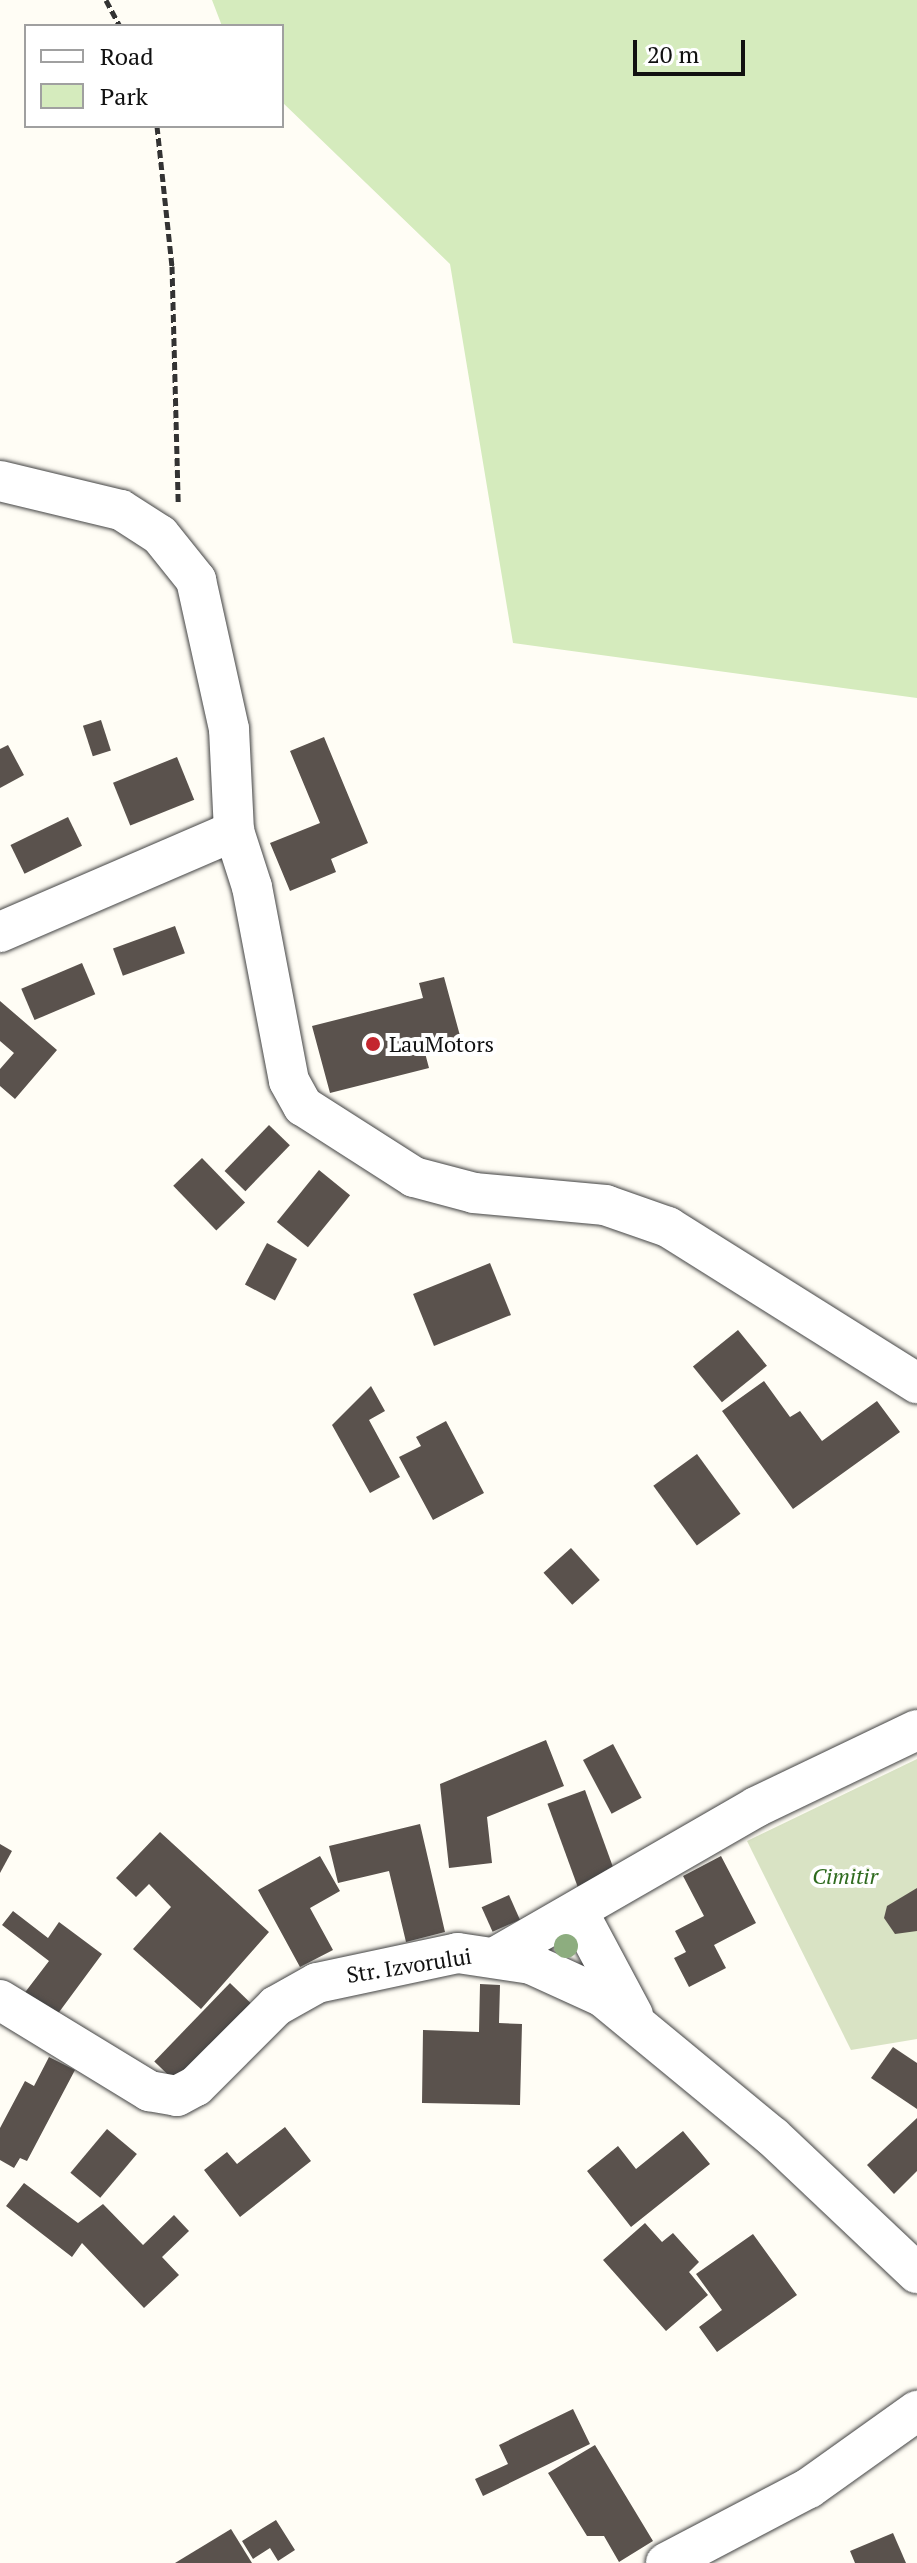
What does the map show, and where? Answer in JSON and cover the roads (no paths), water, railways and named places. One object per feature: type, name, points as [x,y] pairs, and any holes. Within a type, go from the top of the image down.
[{"type":"street","points":[[0,481],[121,510],[160,535],[196,580],[229,729],[234,831],[252,887],[289,1081],[303,1106],[414,1177],[474,1193],[605,1205],[668,1227],[917,1383]]},
{"type":"street","points":[[0,932],[234,831]]},
{"type":"street","points":[[499,1955],[756,1807],[917,1730]]},
{"type":"street","points":[[578,1912],[643,2033]]},
{"type":"street","name":"Str. Izvorului","points":[[0,2000],[149,2091],[177,2096],[196,2086],[276,2006],[317,1983],[458,1953],[499,1955],[603,1997],[773,2137],[917,2273]]},
{"type":"street","points":[[666,2563],[809,2488],[917,2411]]},
{"type":"place","name":"LauMotors","points":[[373,1044]]},
{"type":"park label","name":"Cimitir","points":[[845,1876]]}]
